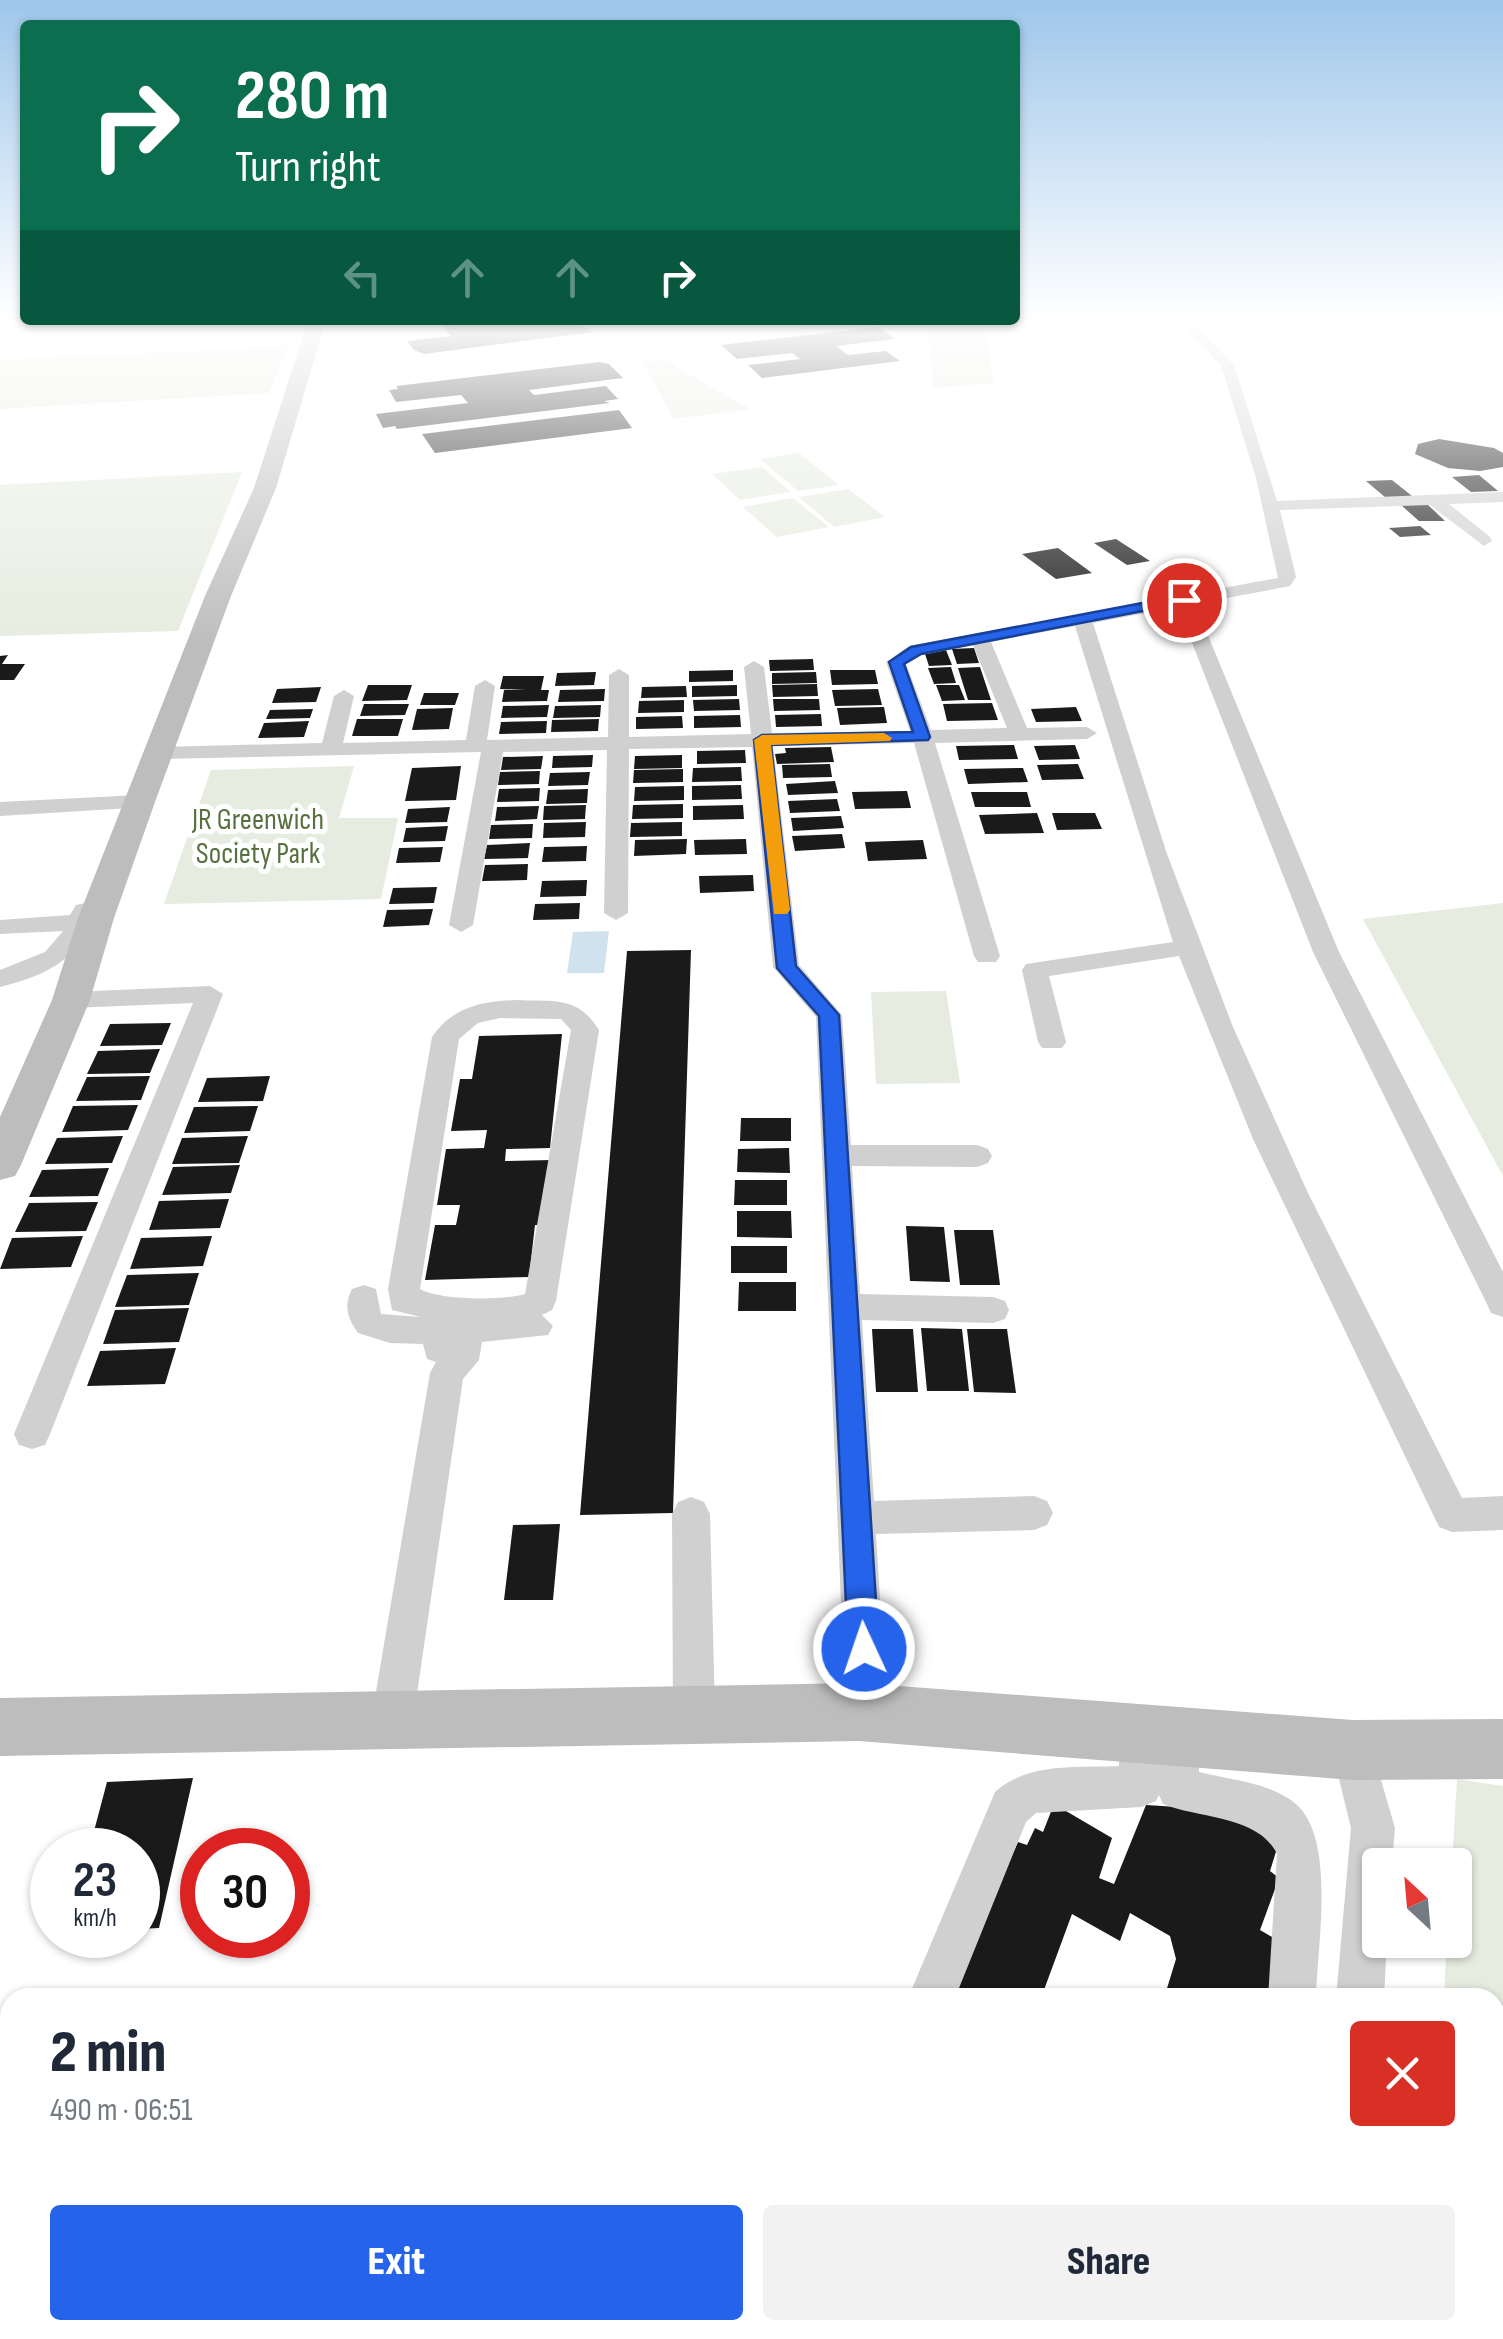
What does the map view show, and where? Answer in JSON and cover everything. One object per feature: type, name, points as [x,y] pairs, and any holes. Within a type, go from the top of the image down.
[{"type":"street","points":[[0,979],[56,958],[68,948],[131,803],[158,753],[218,596],[266,488],[284,429]]},
{"type":"street","points":[[988,956],[896,662],[916,650],[979,637],[1284,582],[1287,577],[1264,478],[1248,429]]},
{"type":"street","points":[[1269,506],[1503,497]]},
{"type":"street","points":[[1434,500],[1484,541]]},
{"type":"street","points":[[1184,600],[1326,952],[1503,1304]]},
{"type":"street","points":[[1082,617],[1119,744],[1188,947],[1243,1084],[1452,1515],[1503,1512]]},
{"type":"street","points":[[979,637],[1020,735]]},
{"type":"street","points":[[754,667],[786,968],[829,1015],[864,1649]]},
{"type":"street","points":[[616,913],[619,675]]},
{"type":"street","points":[[461,924],[484,746],[485,686]]},
{"type":"street","points":[[331,749],[344,696]]},
{"type":"street","points":[[158,753],[1086,733]]},
{"type":"street","points":[[0,809],[131,803]]},
{"type":"street","points":[[0,1165],[71,1000],[131,803]]},
{"type":"street","points":[[0,927],[80,922]]},
{"type":"street","points":[[1052,1042],[1036,970],[1188,947]]},
{"type":"street","points":[[32,1434],[210,994],[71,1000]]},
{"type":"street","points":[[364,1298],[363,1314],[370,1324],[390,1330],[456,1320],[524,1309],[540,1301],[585,1030],[577,1017],[566,1011],[472,1012],[455,1022],[446,1037],[404,1289],[404,1301],[456,1320],[538,1325],[558,1312],[562,1296]]},
{"type":"street","points":[[837,1154],[977,1156]]},
{"type":"street","points":[[844,1308],[993,1310]]},
{"type":"street","points":[[392,1721],[447,1373],[438,1360],[456,1320]]},
{"type":"street","points":[[856,1518],[1034,1513]]},
{"type":"street","points":[[691,1514],[694,1712]]},
{"type":"street","points":[[0,1726],[859,1712],[1159,1761],[1262,1808],[1285,1824],[1299,1852],[1292,1988]]},
{"type":"street","points":[[935,1988],[1010,1807],[1027,1792],[1159,1761],[1353,1750],[1503,1749]]},
{"type":"street","points":[[1353,1750],[1373,1828],[1361,1988]]},
{"type":"green space","points":[[799,453],[839,485],[798,491],[760,459]]},
{"type":"green space","points":[[762,467],[791,492],[740,500],[712,474]]},
{"type":"green space","points":[[242,472],[178,631],[0,636],[0,485]]},
{"type":"green space","points":[[848,489],[885,517],[834,527],[799,497]]},
{"type":"green space","points":[[793,498],[829,527],[777,537],[743,507]]},
{"type":"green space","name":"JR Greenwich Society Park","points":[[354,766],[339,818],[398,818],[381,899],[164,904],[211,770]]},
{"type":"green space","points":[[1503,903],[1503,1176],[1363,919]]},
{"type":"green space","points":[[946,991],[960,1083],[876,1084],[871,992]]},
{"type":"green space","points":[[1457,1779],[1503,1786],[1503,1988],[1444,1988],[1446,1958],[1472,1958],[1472,1848],[1453,1848]]},
{"type":"water","points":[[609,931],[604,973],[567,973],[573,932]]},
{"type":"building","points":[[462,429],[623,429],[435,453],[422,434]]},
{"type":"building","points":[[1439,439],[1494,448],[1503,453],[1503,467],[1480,471],[1448,468],[1415,454],[1418,444]]},
{"type":"building","points":[[1479,475],[1498,491],[1471,492],[1452,477]]},
{"type":"building","points":[[1392,480],[1412,496],[1386,498],[1366,481]]},
{"type":"building","points":[[1427,504],[1445,521],[1419,521],[1401,505]]},
{"type":"building","points":[[1420,526],[1431,535],[1400,537],[1389,528]]},
{"type":"building","points":[[1116,539],[1150,561],[1127,565],[1094,543]]},
{"type":"building","points":[[1058,548],[1092,573],[1056,579],[1022,554]]},
{"type":"building","points":[[974,648],[979,663],[957,664],[952,649]]},
{"type":"building","points":[[946,650],[952,665],[929,666],[924,651]]},
{"type":"building","points":[[8,655],[2,664],[25,664],[14,680],[0,680],[0,656]]},
{"type":"building","points":[[813,659],[814,670],[770,671],[769,660]]},
{"type":"building","points":[[951,667],[956,683],[934,684],[928,668]]},
{"type":"building","points":[[980,667],[991,700],[968,700],[958,668]]},
{"type":"building","points":[[733,670],[733,681],[689,682],[689,671]]},
{"type":"building","points":[[830,670],[875,670],[878,684],[832,685]]},
{"type":"building","points":[[596,672],[594,685],[555,686],[557,673]]},
{"type":"building","points":[[816,672],[817,683],[772,684],[772,673]]},
{"type":"building","points":[[503,676],[544,676],[541,690],[549,690],[547,701],[502,702],[504,690],[526,690],[500,689]]},
{"type":"building","points":[[817,684],[818,696],[773,697],[772,685]]},
{"type":"building","points":[[368,685],[412,685],[407,700],[362,701]]},
{"type":"building","points":[[737,685],[737,696],[692,697],[692,686]]},
{"type":"building","points":[[936,685],[959,685],[965,700],[942,701]]},
{"type":"building","points":[[686,686],[687,697],[641,698],[642,687]]},
{"type":"building","points":[[321,687],[316,702],[272,703],[277,689]]},
{"type":"building","points":[[605,689],[604,701],[558,702],[560,690]]},
{"type":"building","points":[[878,689],[882,705],[835,706],[832,690]]},
{"type":"building","points":[[424,693],[459,693],[455,705],[420,705]]},
{"type":"building","points":[[739,699],[740,710],[694,711],[693,700]]},
{"type":"building","points":[[773,699],[819,699],[820,710],[774,711]]},
{"type":"building","points":[[684,700],[684,712],[638,713],[639,701]]},
{"type":"building","points":[[992,703],[998,720],[947,721],[943,704]]},
{"type":"building","points":[[364,704],[409,704],[405,715],[360,716]]},
{"type":"building","points":[[549,705],[547,717],[501,718],[503,706]]},
{"type":"building","points":[[601,705],[600,717],[553,718],[555,706]]},
{"type":"building","points":[[884,707],[887,723],[840,725],[837,708]]},
{"type":"building","points":[[1076,707],[1082,721],[1036,722],[1031,709]]},
{"type":"building","points":[[453,708],[449,729],[412,730],[417,709]]},
{"type":"building","points":[[313,709],[310,718],[266,719],[270,710]]},
{"type":"building","points":[[821,714],[822,726],[776,727],[775,715]]},
{"type":"building","points":[[740,715],[741,727],[694,728],[694,716]]},
{"type":"building","points":[[682,716],[683,728],[636,729],[636,717]]},
{"type":"building","points":[[357,719],[403,719],[398,736],[352,736]]},
{"type":"building","points":[[599,719],[598,731],[551,732],[552,720]]},
{"type":"building","points":[[309,721],[304,737],[258,738],[264,723]]},
{"type":"building","points":[[547,721],[546,733],[499,734],[501,722]]},
{"type":"building","points":[[1014,745],[1018,759],[959,760],[956,746]]},
{"type":"building","points":[[1075,745],[1080,759],[1039,760],[1034,746]]},
{"type":"building","points":[[831,747],[834,762],[777,764],[775,754],[786,753],[785,748]]},
{"type":"building","points":[[745,750],[746,763],[697,764],[697,751]]},
{"type":"building","points":[[593,755],[592,767],[552,768],[553,756]]},
{"type":"building","points":[[682,755],[682,768],[634,769],[635,756]]},
{"type":"building","points":[[543,756],[541,769],[501,770],[503,757]]},
{"type":"building","points":[[830,764],[832,777],[783,778],[782,765]]},
{"type":"building","points":[[1078,764],[1084,779],[1042,780],[1037,765]]},
{"type":"building","points":[[461,766],[456,800],[405,801],[412,768]]},
{"type":"building","points":[[741,767],[742,781],[692,782],[693,768]]},
{"type":"building","points":[[1023,768],[1028,782],[968,784],[964,769]]},
{"type":"building","points":[[683,769],[683,782],[633,783],[634,770]]},
{"type":"building","points":[[540,771],[539,784],[498,785],[500,772]]},
{"type":"building","points":[[590,772],[588,785],[548,786],[550,773]]},
{"type":"building","points":[[835,781],[838,793],[788,795],[786,784]]},
{"type":"building","points":[[741,785],[742,799],[692,800],[692,786]]},
{"type":"building","points":[[684,786],[684,800],[634,801],[635,787]]},
{"type":"building","points":[[540,788],[539,801],[497,802],[499,789]]},
{"type":"building","points":[[588,789],[587,803],[546,804],[548,790]]},
{"type":"building","points":[[907,791],[911,808],[855,809],[852,792]]},
{"type":"building","points":[[971,792],[1027,792],[1031,807],[975,807]]},
{"type":"building","points":[[837,799],[840,811],[790,813],[788,801]]},
{"type":"building","points":[[683,804],[683,818],[632,819],[633,805]]},
{"type":"building","points":[[586,805],[585,819],[543,820],[544,806]]},
{"type":"building","points":[[743,805],[744,819],[693,820],[693,806]]},
{"type":"building","points":[[539,806],[537,819],[495,821],[497,807]]},
{"type":"building","points":[[450,807],[447,822],[405,823],[408,809]]},
{"type":"building","points":[[1037,813],[1044,833],[985,834],[979,815]]},
{"type":"building","points":[[1052,813],[1095,813],[1102,829],[1057,830]]},
{"type":"building","points":[[841,816],[844,828],[793,831],[791,818]]},
{"type":"building","points":[[586,822],[585,837],[543,838],[544,823]]},
{"type":"building","points":[[682,822],[682,836],[630,837],[631,823]]},
{"type":"building","points":[[533,824],[532,838],[489,839],[491,825]]},
{"type":"building","points":[[448,826],[445,841],[403,842],[406,828]]},
{"type":"building","points":[[842,834],[845,848],[795,851],[792,836]]},
{"type":"building","points":[[687,839],[686,854],[634,856],[635,840]]},
{"type":"building","points":[[746,839],[747,854],[695,855],[694,840]]},
{"type":"building","points":[[923,840],[927,859],[868,861],[865,842]]},
{"type":"building","points":[[530,843],[528,858],[484,859],[487,845]]},
{"type":"building","points":[[587,846],[586,861],[542,862],[544,847]]},
{"type":"building","points":[[443,847],[440,862],[396,863],[399,848]]},
{"type":"building","points":[[528,864],[527,880],[482,881],[485,865]]},
{"type":"building","points":[[753,875],[754,891],[700,893],[699,876]]},
{"type":"building","points":[[587,880],[586,896],[540,897],[542,881]]},
{"type":"building","points":[[437,887],[434,903],[389,904],[393,888]]},
{"type":"building","points":[[580,903],[579,919],[533,920],[535,904]]},
{"type":"building","points":[[433,909],[429,925],[383,927],[387,910]]},
{"type":"building","points":[[691,950],[673,1513],[580,1515],[627,951]]},
{"type":"building","points":[[171,1023],[162,1045],[100,1046],[110,1024]]},
{"type":"building","points":[[562,1034],[550,1148],[506,1149],[505,1161],[552,1160],[545,1225],[535,1225],[529,1277],[425,1280],[435,1225],[456,1225],[460,1205],[437,1205],[446,1149],[484,1148],[487,1130],[451,1131],[460,1079],[472,1079],[479,1036]]},
{"type":"building","points":[[160,1049],[150,1073],[87,1074],[98,1051]]},
{"type":"building","points":[[150,1076],[141,1100],[76,1101],[87,1077]]},
{"type":"building","points":[[270,1076],[263,1101],[198,1102],[207,1078]]},
{"type":"building","points":[[138,1105],[128,1130],[62,1132],[73,1106]]},
{"type":"building","points":[[258,1106],[250,1131],[184,1133],[194,1107]]},
{"type":"building","points":[[741,1118],[791,1118],[791,1141],[740,1141]]},
{"type":"building","points":[[123,1136],[112,1163],[45,1164],[57,1138]]},
{"type":"building","points":[[248,1136],[239,1163],[172,1164],[182,1138]]},
{"type":"building","points":[[789,1148],[790,1173],[737,1172],[738,1149]]},
{"type":"building","points":[[240,1165],[231,1193],[162,1195],[173,1167]]},
{"type":"building","points":[[109,1168],[98,1196],[29,1197],[42,1170]]},
{"type":"building","points":[[735,1180],[787,1180],[787,1205],[734,1205]]},
{"type":"building","points":[[229,1199],[220,1228],[149,1230],[159,1201]]},
{"type":"building","points":[[98,1202],[86,1231],[15,1232],[29,1203]]},
{"type":"building","points":[[737,1211],[791,1211],[792,1238],[737,1237]]},
{"type":"building","points":[[906,1226],[944,1227],[950,1282],[910,1281]]},
{"type":"building","points":[[954,1230],[993,1230],[1000,1285],[960,1285]]},
{"type":"building","points":[[83,1236],[71,1267],[0,1269],[12,1238]]},
{"type":"building","points":[[212,1236],[203,1266],[130,1269],[141,1238]]},
{"type":"building","points":[[731,1246],[787,1246],[787,1273],[731,1273]]},
{"type":"building","points":[[199,1273],[189,1305],[115,1307],[127,1275]]},
{"type":"building","points":[[739,1282],[796,1282],[796,1311],[738,1311]]},
{"type":"building","points":[[189,1308],[179,1342],[103,1344],[115,1310]]},
{"type":"building","points":[[921,1328],[962,1329],[969,1391],[927,1391]]},
{"type":"building","points":[[872,1329],[913,1329],[918,1392],[876,1392]]},
{"type":"building","points":[[967,1329],[1007,1329],[1016,1393],[974,1392]]},
{"type":"building","points":[[176,1348],[165,1384],[87,1386],[100,1351]]},
{"type":"building","points":[[560,1524],[553,1600],[504,1600],[513,1525]]},
{"type":"building","points":[[193,1778],[160,1924],[160,1828],[95,1828],[107,1782]]},
{"type":"building","points":[[1054,1804],[1112,1838],[1099,1878],[1114,1884],[1146,1805],[1226,1810],[1279,1842],[1270,1871],[1279,1878],[1260,1930],[1279,1941],[1274,1988],[1167,1988],[1176,1959],[1170,1936],[1130,1913],[1120,1941],[1072,1914],[1045,1988],[951,1988],[1018,1842],[1027,1845],[1035,1828],[1043,1832]]},
{"type":"slow traffic","points":[[780,910],[762,740],[884,738]]},
{"type":"route","points":[[864,1649],[829,1015],[786,968],[762,740],[922,737],[896,662],[916,650],[1184,600]]}]
